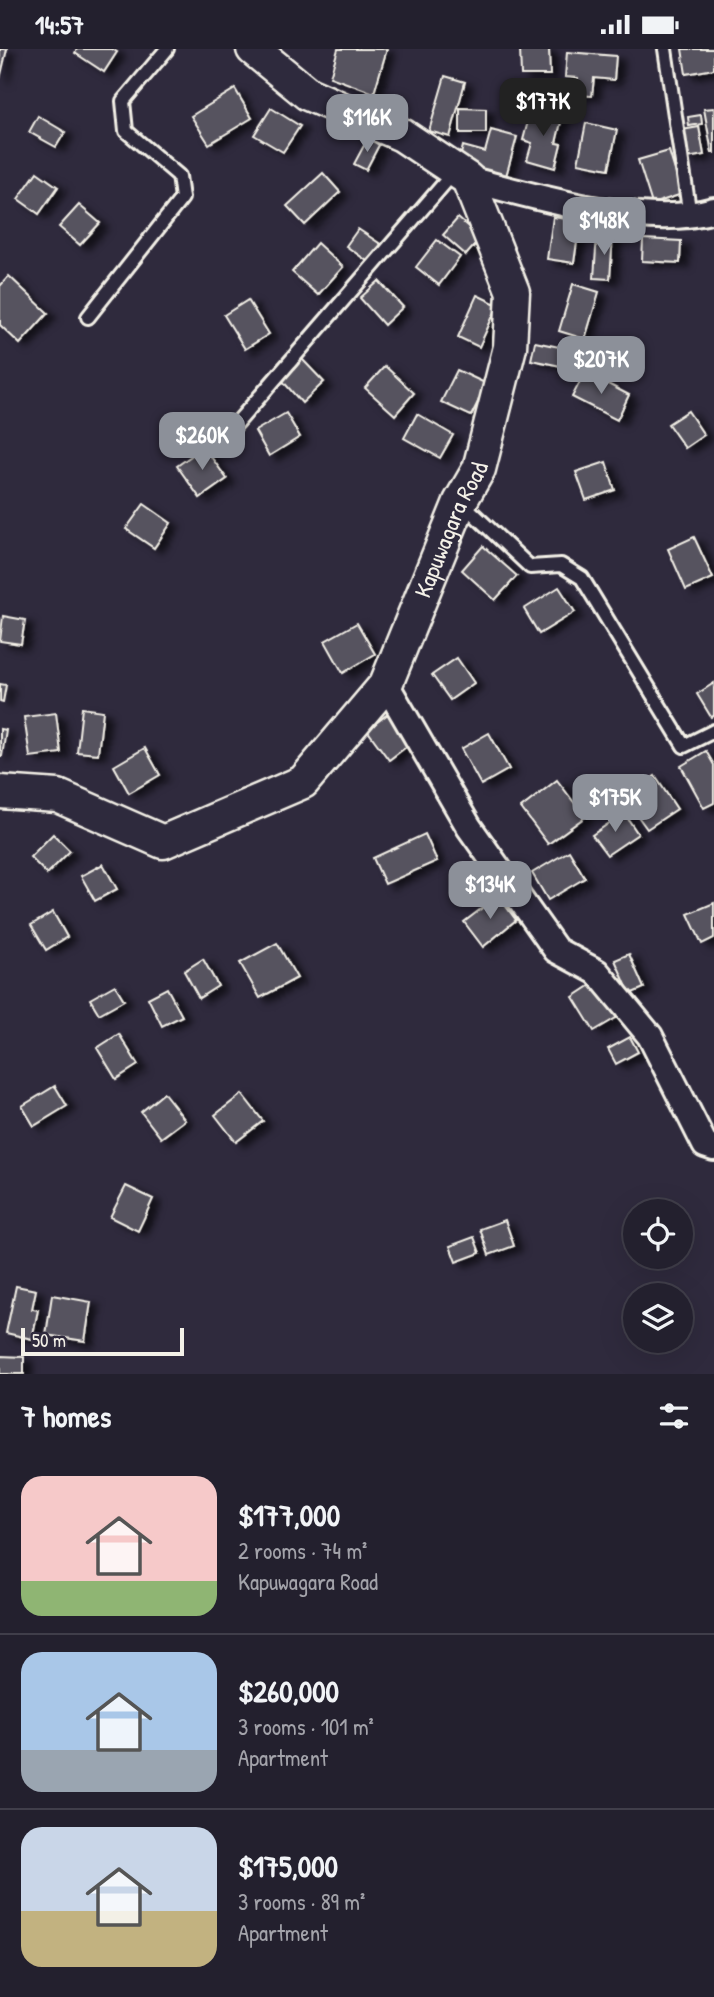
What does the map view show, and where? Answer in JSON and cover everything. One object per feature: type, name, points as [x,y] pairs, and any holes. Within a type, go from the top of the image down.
[{"type":"street","points":[[253,49],[307,94],[402,135],[462,175],[582,208],[690,217],[714,210]]},
{"type":"street","name":"Kapuwagara Road","points":[[0,792],[58,796],[163,842],[303,782],[386,684],[460,502],[479,470],[510,347],[513,292],[462,175]]},
{"type":"street","points":[[386,684],[485,850],[556,950],[597,972],[650,1036],[705,1145],[714,1147]]},
{"type":"lane","points":[[88,317],[182,198],[179,176],[126,131],[123,101],[167,49]]},
{"type":"lane","points":[[665,49],[690,217]]},
{"type":"lane","points":[[224,438],[462,175]]},
{"type":"lane","points":[[460,502],[530,567],[561,565],[582,578],[684,746],[714,731]]},
{"type":"building","points":[[0,49],[7,49],[0,79]]},
{"type":"building","points":[[77,49],[112,49],[117,52],[104,72],[75,53]]},
{"type":"building","points":[[338,49],[387,49],[374,93],[330,77]]},
{"type":"building","points":[[520,49],[549,49],[550,75],[521,75]]},
{"type":"building","points":[[682,49],[714,49],[714,69],[686,74]]},
{"type":"building","points":[[567,52],[616,56],[614,80],[594,78],[592,96],[576,95],[578,78],[565,77]]},
{"type":"building","points":[[445,76],[465,82],[450,137],[429,131]]},
{"type":"building","points":[[507,84],[531,84],[531,107],[506,107]]},
{"type":"building","points":[[235,89],[252,118],[209,144],[191,116]]},
{"type":"building","points":[[271,108],[300,126],[283,152],[254,135]]},
{"type":"building","points":[[460,108],[486,109],[486,133],[460,133]]},
{"type":"building","points":[[714,108],[714,153],[712,153],[704,109]]},
{"type":"building","points":[[531,110],[562,118],[556,143],[561,144],[555,168],[527,160],[532,143],[523,140]]},
{"type":"building","points":[[701,115],[702,124],[689,126],[688,117]]},
{"type":"building","points":[[38,116],[65,132],[56,147],[29,132]]},
{"type":"building","points":[[586,123],[617,130],[609,169],[578,163]]},
{"type":"building","points":[[699,127],[704,155],[687,158],[682,130]]},
{"type":"building","points":[[491,130],[517,137],[506,176],[459,162],[463,146],[485,152]]},
{"type":"building","points":[[368,138],[379,145],[366,170],[354,164]]},
{"type":"building","points":[[669,151],[682,194],[652,204],[638,160]]},
{"type":"building","points":[[37,172],[58,187],[39,214],[18,199]]},
{"type":"building","points":[[323,173],[340,192],[305,225],[287,206]]},
{"type":"building","points":[[79,205],[100,223],[80,245],[59,227]]},
{"type":"building","points":[[553,217],[580,221],[574,263],[547,259]]},
{"type":"building","points":[[458,218],[481,238],[466,255],[443,235]]},
{"type":"building","points":[[358,229],[382,245],[370,263],[346,246]]},
{"type":"building","points":[[597,234],[613,235],[610,279],[594,278]]},
{"type":"building","points":[[643,239],[681,241],[680,263],[642,261]]},
{"type":"building","points":[[437,240],[460,257],[439,285],[416,267]]},
{"type":"building","points":[[317,243],[343,267],[318,295],[292,272]]},
{"type":"building","points":[[9,276],[48,313],[20,344],[0,325],[0,286]]},
{"type":"building","points":[[379,281],[403,307],[384,325],[360,298]]},
{"type":"building","points":[[573,284],[599,292],[585,339],[559,331]]},
{"type":"building","points":[[477,295],[498,305],[479,347],[458,337]]},
{"type":"building","points":[[248,300],[269,334],[245,349],[224,315]]},
{"type":"building","points":[[535,342],[569,349],[566,367],[531,360]]},
{"type":"building","points":[[302,359],[324,382],[302,403],[280,378]]},
{"type":"building","points":[[385,366],[414,393],[395,415],[365,388]]},
{"type":"building","points":[[457,370],[487,384],[471,416],[441,402]]},
{"type":"building","points":[[585,372],[629,395],[617,420],[572,397]]},
{"type":"building","points":[[688,411],[704,435],[685,448],[668,424]]},
{"type":"building","points":[[286,413],[300,437],[269,456],[255,431]]},
{"type":"building","points":[[417,414],[453,435],[440,458],[404,438]]},
{"type":"building","points":[[204,447],[227,479],[200,498],[177,466]]},
{"type":"building","points":[[606,462],[615,490],[586,500],[576,472]]},
{"type":"building","points":[[144,504],[171,523],[154,548],[126,529]]},
{"type":"building","points":[[694,537],[713,578],[686,590],[668,549]]},
{"type":"building","points":[[483,546],[517,576],[495,600],[462,570]]},
{"type":"building","points":[[559,587],[575,612],[539,634],[524,609]]},
{"type":"building","points":[[3,616],[25,620],[21,644],[0,641]]},
{"type":"building","points":[[357,623],[375,654],[343,673],[325,641]]},
{"type":"building","points":[[457,658],[474,683],[450,700],[432,675]]},
{"type":"building","points":[[714,683],[714,716],[711,717],[697,694]]},
{"type":"building","points":[[0,684],[6,685],[3,702],[0,701]]},
{"type":"building","points":[[82,708],[103,711],[98,754],[77,752]]},
{"type":"building","points":[[393,710],[415,740],[389,760],[367,730]]},
{"type":"building","points":[[56,713],[61,753],[30,757],[24,717]]},
{"type":"building","points":[[0,729],[6,730],[2,756],[0,756]]},
{"type":"building","points":[[489,733],[509,769],[481,785],[461,749]]},
{"type":"building","points":[[145,748],[160,775],[129,793],[114,766]]},
{"type":"building","points":[[706,751],[714,765],[714,803],[704,808],[681,766]]},
{"type":"building","points":[[655,776],[677,809],[647,829],[624,797]]},
{"type":"building","points":[[557,780],[585,817],[548,844],[521,808]]},
{"type":"building","points":[[624,813],[638,834],[607,855],[592,835]]},
{"type":"building","points":[[53,834],[70,851],[47,874],[30,857]]},
{"type":"building","points":[[425,834],[437,861],[385,884],[373,858]]},
{"type":"building","points":[[569,851],[585,878],[548,900],[532,873]]},
{"type":"building","points":[[103,864],[117,889],[95,901],[81,876]]},
{"type":"building","points":[[498,896],[516,920],[483,947],[464,922]]},
{"type":"building","points":[[714,903],[714,938],[702,944],[688,914]]},
{"type":"building","points":[[53,912],[67,937],[46,950],[31,925]]},
{"type":"building","points":[[277,943],[297,978],[260,998],[240,963]]},
{"type":"building","points":[[629,954],[644,988],[630,994],[615,960]]},
{"type":"building","points":[[203,959],[218,986],[199,998],[184,971]]},
{"type":"building","points":[[599,980],[621,1015],[594,1031],[573,997]]},
{"type":"building","points":[[115,985],[124,1000],[99,1014],[90,999]]},
{"type":"building","points":[[167,988],[182,1016],[162,1026],[148,998]]},
{"type":"building","points":[[119,1034],[138,1065],[116,1079],[97,1048]]},
{"type":"building","points":[[630,1037],[638,1052],[616,1064],[608,1049]]},
{"type":"building","points":[[55,1086],[67,1106],[34,1126],[22,1106]]},
{"type":"building","points":[[164,1093],[185,1120],[161,1138],[141,1112]]},
{"type":"building","points":[[242,1094],[263,1121],[236,1142],[215,1115]]},
{"type":"building","points":[[126,1186],[153,1199],[138,1231],[110,1217]]},
{"type":"building","points":[[505,1220],[514,1246],[489,1255],[480,1229]]},
{"type":"building","points":[[474,1237],[480,1253],[456,1262],[450,1246]]},
{"type":"building","points":[[16,1286],[36,1290],[32,1309],[38,1310],[32,1339],[6,1333]]},
{"type":"building","points":[[52,1295],[91,1302],[85,1341],[46,1335]]},
{"type":"building","points":[[0,1356],[24,1357],[24,1374],[0,1374]]}]
